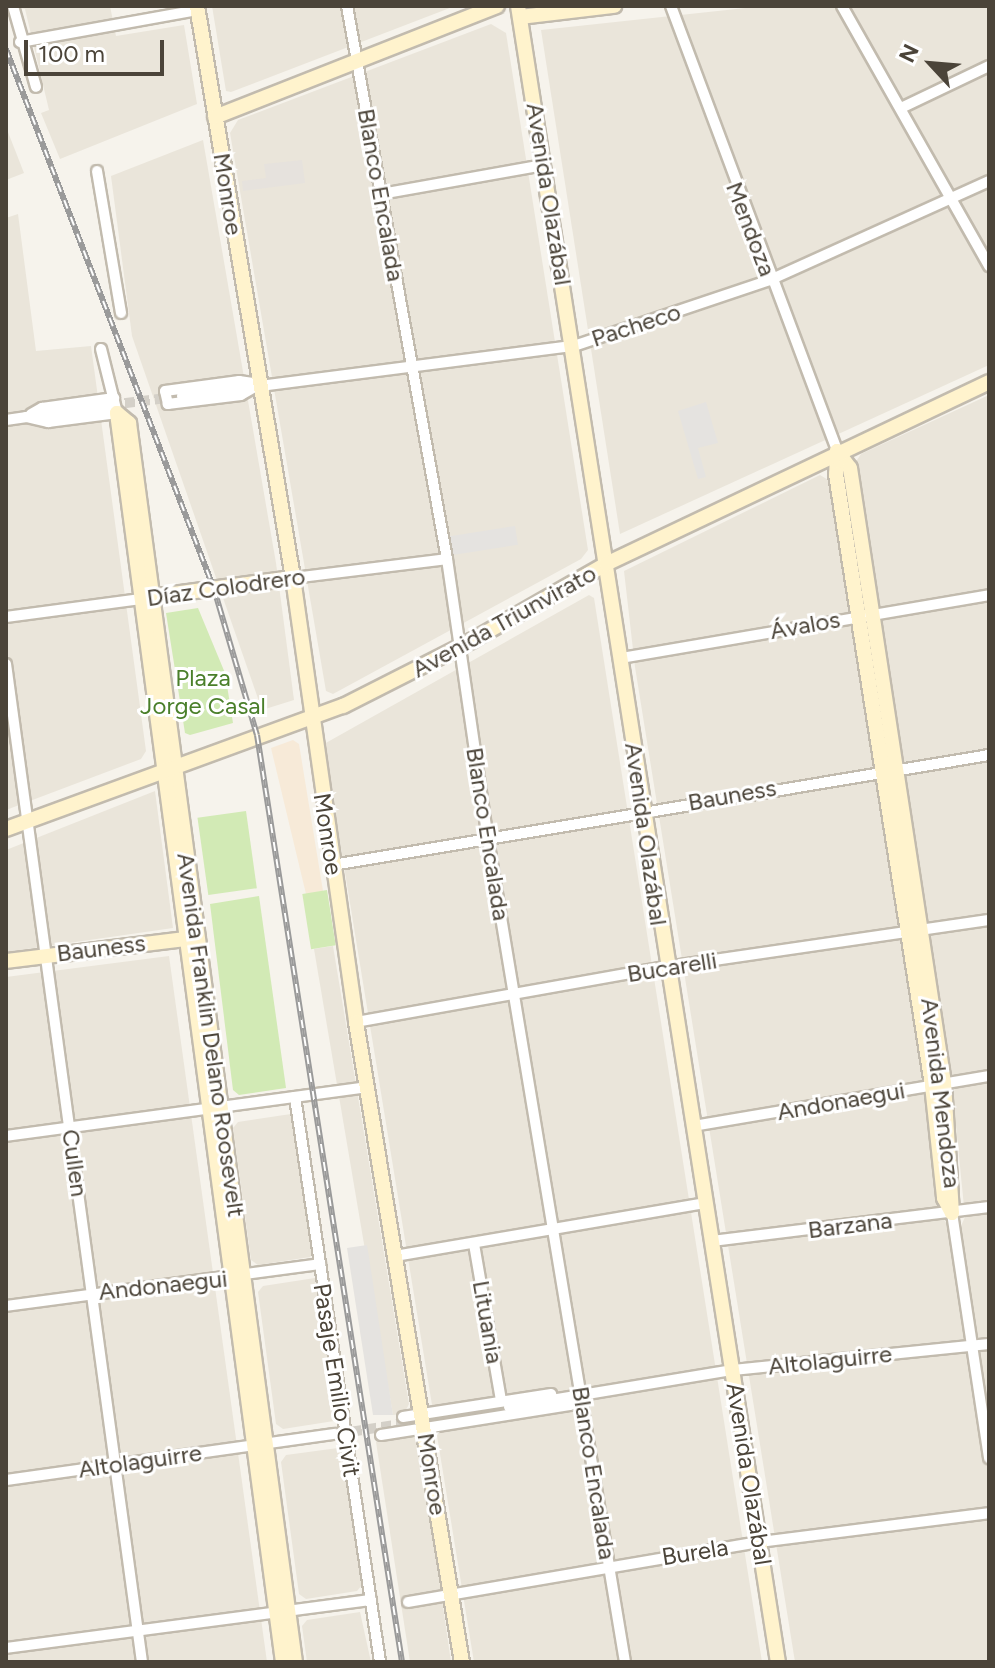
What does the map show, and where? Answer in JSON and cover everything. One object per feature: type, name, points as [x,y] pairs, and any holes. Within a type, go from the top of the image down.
[{"type":"main road","points":[[215,117],[497,6]]},
{"type":"main road","points":[[519,11],[614,6]]},
{"type":"main road","name":"Monroe","points":[[197,8],[293,578],[356,1022],[462,1662]]},
{"type":"main road","name":"Avenida Olazábal","points":[[519,11],[574,346],[666,967],[778,1662]]},
{"type":"main road","name":"Avenida Triunvirato","points":[[6,829],[312,717],[459,647],[606,564],[837,451],[989,382]]},
{"type":"main road","name":"Avenida Franklin Delano Roosevelt","points":[[114,405],[146,598],[238,1276],[265,1444],[284,1611],[295,1662]]},
{"type":"main road","name":"Avenida Mendoza","points":[[837,451],[836,474],[866,614],[938,1084],[952,1213]]},
{"type":"main road","name":"Díaz Colodrero","points":[[146,598],[293,578]]},
{"type":"main road","name":"Bauness","points":[[6,961],[192,938]]},
{"type":"main road","name":"Avenida Franklin Delano Roosevelt","points":[[283,1662],[284,1611]]},
{"type":"street","points":[[13,6],[20,42],[36,87]]},
{"type":"street","name":"Blanco Encalada","points":[[347,6],[447,559],[488,839],[625,1662]]},
{"type":"street","name":"Mendoza","points":[[671,6],[770,280],[837,451]]},
{"type":"street","points":[[842,6],[989,266]]},
{"type":"street","points":[[20,42],[197,8]]},
{"type":"street","points":[[901,108],[989,66]]},
{"type":"street","points":[[381,194],[544,165]]},
{"type":"street","points":[[97,171],[121,313]]},
{"type":"street","name":"Pacheco","points":[[182,396],[574,346],[770,280],[989,181]]},
{"type":"street","name":"Avenida Franklin Delano Roosevelt","points":[[101,349],[114,405]]},
{"type":"street","name":"Pacheco","points":[[239,381],[260,384],[241,395],[168,404],[165,391],[239,381]]},
{"type":"street","points":[[6,420],[26,417],[48,422],[114,405]]},
{"type":"street","name":"Díaz Colodrero","points":[[293,578],[447,559]]},
{"type":"street","name":"Ávalos","points":[[621,658],[989,595]]},
{"type":"street","name":"Díaz Colodrero","points":[[6,617],[146,598]]},
{"type":"street","name":"Cullen","points":[[6,664],[142,1662]]},
{"type":"street","name":"Bauness","points":[[333,865],[889,768],[989,755]]},
{"type":"street","name":"Bucarelli","points":[[356,1022],[666,967],[989,920]]},
{"type":"street","name":"Andonaegui","points":[[693,1126],[989,1076]]},
{"type":"street","points":[[6,1136],[367,1087]]},
{"type":"street","name":"Pasaje Emilio Civit","points":[[295,1097],[320,1264],[340,1430],[346,1439],[380,1662]]},
{"type":"street","points":[[395,1256],[705,1203]]},
{"type":"street","name":"Barzana","points":[[712,1241],[989,1207]]},
{"type":"street","points":[[952,1213],[989,1458]]},
{"type":"street","name":"Lituania","points":[[474,1244],[505,1404]]},
{"type":"street","name":"Andonaegui","points":[[6,1306],[320,1264]]},
{"type":"street","name":"Altolaguirre","points":[[381,1435],[423,1422],[567,1392],[580,1396],[733,1370],[989,1344]]},
{"type":"street","name":"Altolaguirre","points":[[403,1417],[423,1422],[570,1405],[580,1396]]},
{"type":"street","name":"Altolaguirre","points":[[6,1480],[265,1444],[279,1437],[340,1430]]},
{"type":"street","name":"Altolaguirre","points":[[265,1444],[280,1448],[346,1439]]},
{"type":"street","name":"Burela","points":[[408,1602],[451,1591],[760,1542],[989,1513]]},
{"type":"street","points":[[6,1648],[371,1600]]},
{"type":"shaded area","points":[[6,6],[110,6],[116,36],[184,25],[197,104],[60,159],[41,113],[49,110],[25,9]]},
{"type":"shaded area","points":[[212,6],[455,6],[231,92],[226,91]]},
{"type":"shaded area","points":[[765,6],[989,6],[989,365],[620,534],[541,30]]},
{"type":"shaded area","points":[[491,24],[506,33],[588,550],[581,559],[333,694],[326,691],[230,133],[238,120]]},
{"type":"shaded area","points":[[6,127],[24,173],[6,180]]},
{"type":"shaded area","points":[[203,140],[276,563],[294,700],[262,710],[132,336],[111,176]]},
{"type":"shaded area","points":[[302,160],[305,183],[243,191],[242,181],[266,178],[264,164]]},
{"type":"shaded area","points":[[18,214],[36,351],[91,346],[146,751],[141,759],[6,810],[6,218]]},
{"type":"shaded area","points":[[989,395],[989,1662],[795,1662],[635,667],[624,571],[820,475],[830,481],[944,1220],[950,1228],[961,1226],[965,1217],[951,1075],[855,463],[861,454]]},
{"type":"shaded area","points":[[706,402],[718,443],[698,448],[706,477],[698,479],[678,411]]},
{"type":"shaded area","points":[[515,526],[518,545],[453,555],[450,536]]},
{"type":"shaded area","points":[[589,595],[594,598],[762,1662],[474,1662],[324,744]]},
{"type":"shaded area","points":[[293,740],[299,744],[323,891],[306,894],[271,748]]},
{"type":"shaded area","points":[[155,791],[173,928],[6,952],[6,850]]},
{"type":"shaded area","points":[[333,946],[409,1404],[404,1414],[393,1415],[314,949]]},
{"type":"shaded area","points":[[169,956],[267,1662],[6,1662],[6,977]]},
{"type":"shaded area","points":[[291,1114],[296,1119],[315,1251],[310,1257],[258,1265],[251,1260],[233,1128],[238,1122]]},
{"type":"shaded area","points":[[367,1245],[393,1415],[373,1415],[347,1248]]},
{"type":"shaded area","points":[[315,1278],[339,1415],[334,1421],[283,1429],[276,1424],[258,1292],[263,1286]]},
{"type":"shaded area","points":[[413,1436],[419,1440],[451,1662],[410,1662],[376,1442]]},
{"type":"shaded area","points":[[338,1448],[343,1453],[362,1585],[357,1591],[306,1599],[299,1594],[281,1462],[286,1455]]},
{"type":"shaded area","points":[[360,1612],[371,1662],[307,1662],[302,1626],[307,1620]]},
{"type":"green space","name":"Plaza Jorge Casal","points":[[198,608],[225,673],[233,723],[190,735],[185,733],[166,613]]},
{"type":"green space","points":[[246,811],[257,888],[208,895],[197,818]]},
{"type":"green space","points":[[327,890],[336,945],[311,949],[302,894]]},
{"type":"green space","points":[[259,896],[286,1088],[239,1095],[233,1090],[210,904]]},
{"type":"tunnel","points":[[110,405],[182,396]]},
{"type":"tunnel","points":[[337,1434],[509,1407]]},
{"type":"railway","points":[[6,49],[214,589],[257,735],[402,1662]]}]
